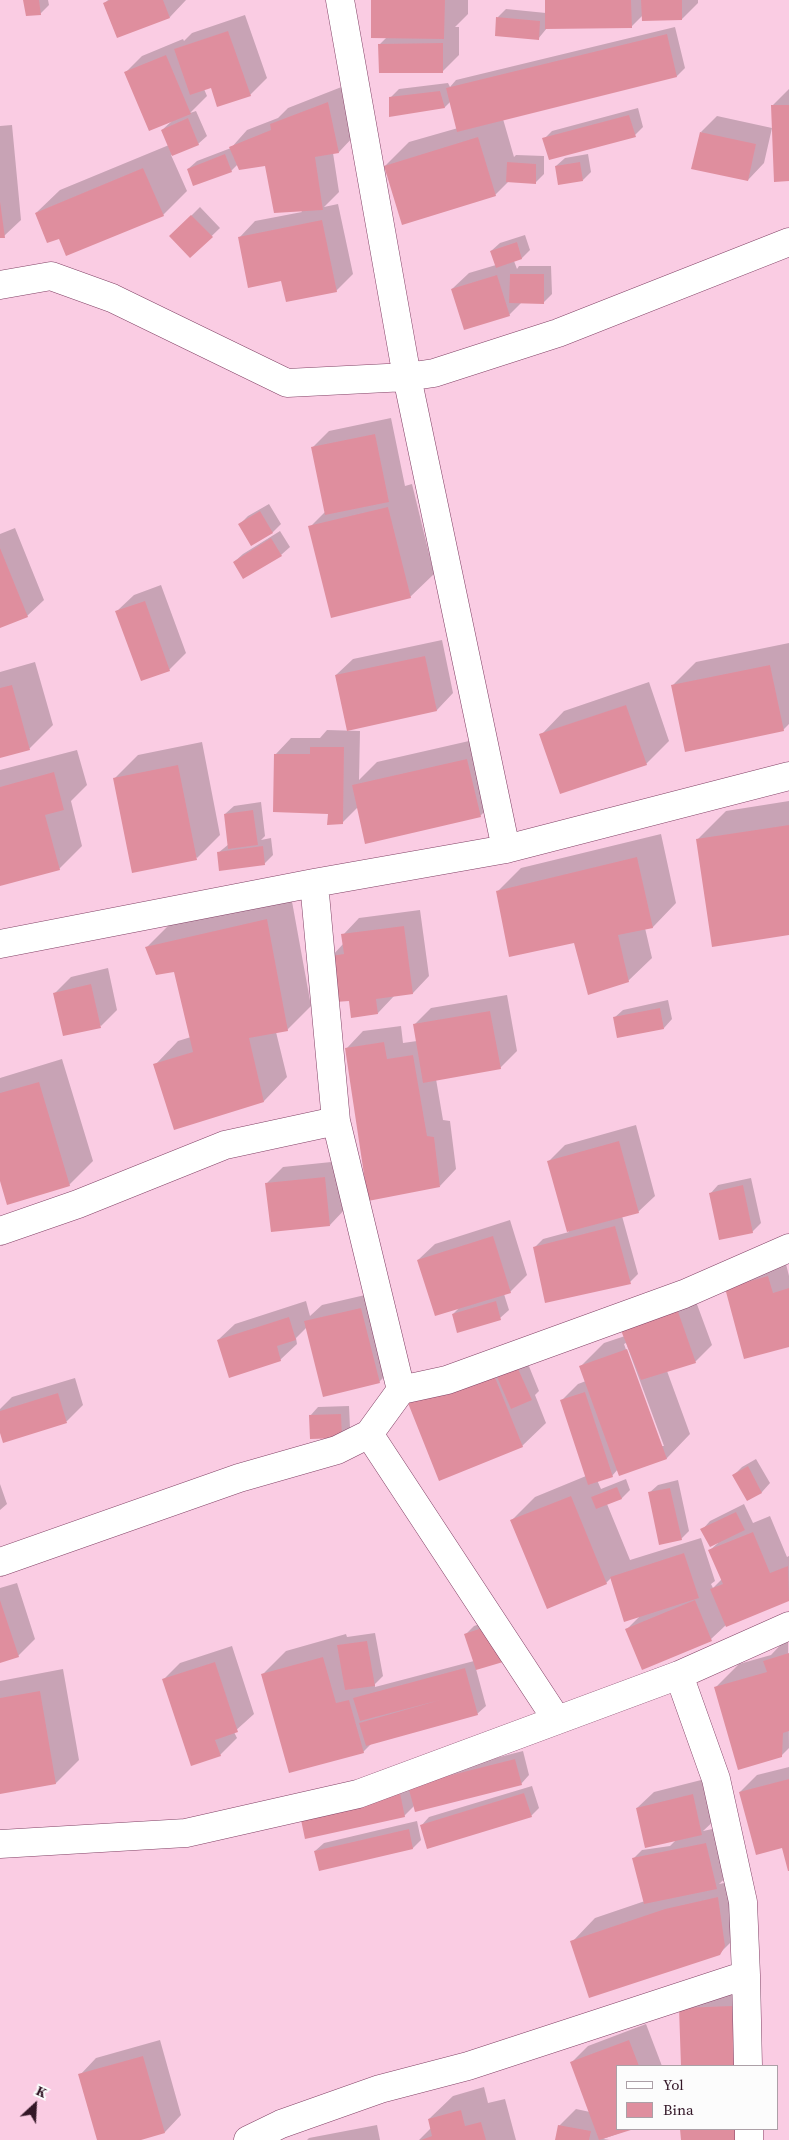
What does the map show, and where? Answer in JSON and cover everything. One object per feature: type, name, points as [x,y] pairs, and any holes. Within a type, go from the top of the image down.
[{"type":"street","points":[[340,0],[407,377],[506,849]]},
{"type":"street","points":[[0,285],[51,276],[112,298],[287,383],[407,377],[434,373],[558,333],[789,242]]},
{"type":"street","points":[[0,944],[314,883],[506,849],[789,776]]},
{"type":"street","points":[[314,883],[336,1121],[401,1390]]},
{"type":"street","points":[[0,1231],[78,1204],[224,1145],[336,1121]]},
{"type":"street","points":[[0,1562],[239,1478],[337,1450],[369,1434],[401,1390],[447,1380],[684,1294],[789,1248]]},
{"type":"street","points":[[369,1434],[557,1720]]},
{"type":"street","points":[[0,1844],[186,1833],[358,1794],[679,1676],[789,1626]]},
{"type":"street","points":[[679,1676],[716,1779],[743,1902],[748,2065]]},
{"type":"street","points":[[248,2140],[281,2124],[380,2089],[468,2066],[746,1975]]},
{"type":"building","points":[[23,0],[39,0],[41,15],[26,16]]},
{"type":"building","points":[[110,0],[163,0],[170,18],[117,38],[103,3]]},
{"type":"building","points":[[371,0],[445,0],[444,39],[371,38]]},
{"type":"building","points":[[545,0],[631,0],[632,28],[545,29]]},
{"type":"building","points":[[641,0],[682,0],[682,20],[642,21]]},
{"type":"building","points":[[496,17],[540,21],[539,40],[495,36]]},
{"type":"building","points":[[228,31],[251,96],[217,107],[211,88],[190,95],[174,49]]},
{"type":"building","points":[[667,34],[677,77],[457,132],[446,88]]},
{"type":"building","points":[[443,43],[443,73],[379,73],[378,44]]},
{"type":"building","points":[[166,55],[191,114],[149,131],[124,72]]},
{"type":"building","points":[[440,91],[445,108],[389,117],[389,97]]},
{"type":"building","points":[[328,102],[339,153],[315,157],[323,210],[274,213],[265,166],[239,170],[229,147],[271,130],[270,124]]},
{"type":"building","points":[[771,105],[789,105],[789,181],[774,182]]},
{"type":"building","points":[[629,115],[636,137],[549,160],[542,138]]},
{"type":"building","points":[[188,118],[199,145],[172,156],[161,130]]},
{"type":"building","points":[[700,132],[756,144],[748,181],[691,169]]},
{"type":"building","points":[[478,137],[496,196],[402,225],[384,166]]},
{"type":"building","points":[[225,154],[232,172],[193,186],[187,169]]},
{"type":"building","points":[[507,162],[536,164],[536,184],[506,182]]},
{"type":"building","points":[[580,162],[583,181],[558,185],[555,166]]},
{"type":"building","points":[[143,168],[164,216],[66,256],[59,239],[47,243],[35,213]]},
{"type":"building","points":[[0,201],[5,238],[0,238]]},
{"type":"building","points":[[191,215],[213,237],[190,258],[169,236]]},
{"type":"building","points":[[322,220],[337,292],[286,302],[281,281],[248,288],[238,237]]},
{"type":"building","points":[[517,242],[522,259],[496,268],[490,251]]},
{"type":"building","points":[[510,274],[544,274],[544,304],[509,303]]},
{"type":"building","points":[[497,275],[510,316],[464,330],[451,289]]},
{"type":"building","points":[[375,434],[389,502],[325,515],[311,447]]},
{"type":"building","points":[[388,507],[411,598],[331,618],[308,526]]},
{"type":"building","points":[[260,511],[273,533],[251,546],[238,524]]},
{"type":"building","points":[[271,538],[282,556],[243,579],[233,562]]},
{"type":"building","points":[[0,548],[28,617],[0,628]]},
{"type":"building","points":[[145,601],[170,671],[141,681],[115,611]]},
{"type":"building","points":[[425,656],[437,711],[347,731],[335,675]]},
{"type":"building","points":[[770,665],[784,731],[685,752],[671,685]]},
{"type":"building","points":[[12,685],[30,750],[0,758],[0,688]]},
{"type":"building","points":[[626,705],[647,765],[560,794],[539,734]]},
{"type":"building","points":[[310,747],[344,747],[343,824],[327,825],[328,814],[273,812],[274,754],[310,754]]},
{"type":"building","points":[[467,759],[481,817],[365,844],[352,785]]},
{"type":"building","points":[[178,765],[197,860],[132,873],[113,778]]},
{"type":"building","points":[[54,772],[64,810],[45,815],[60,870],[0,886],[0,787]]},
{"type":"building","points":[[253,810],[258,845],[228,849],[224,814]]},
{"type":"building","points":[[789,825],[789,935],[712,947],[696,839]]},
{"type":"building","points":[[263,846],[265,865],[219,871],[217,852]]},
{"type":"building","points":[[637,857],[653,928],[618,935],[629,982],[588,995],[574,943],[509,957],[496,891]]},
{"type":"building","points":[[267,919],[288,1031],[249,1038],[264,1102],[174,1130],[153,1064],[193,1052],[174,972],[156,975],[145,947]]},
{"type":"building","points":[[404,926],[413,994],[376,999],[378,1014],[351,1018],[349,1001],[335,1002],[330,956],[344,954],[341,934]]},
{"type":"building","points":[[91,984],[101,1028],[63,1036],[53,993]]},
{"type":"building","points":[[660,1008],[664,1029],[617,1038],[613,1017]]},
{"type":"building","points":[[490,1011],[501,1069],[423,1083],[413,1024]]},
{"type":"building","points":[[384,1042],[387,1059],[413,1055],[427,1136],[434,1137],[440,1187],[368,1201],[345,1048]]},
{"type":"building","points":[[39,1082],[70,1186],[7,1205],[0,1181],[0,1093]]},
{"type":"building","points":[[619,1141],[639,1213],[567,1232],[547,1161]]},
{"type":"building","points":[[325,1177],[330,1226],[271,1232],[265,1183]]},
{"type":"building","points":[[743,1185],[753,1233],[719,1240],[709,1193]]},
{"type":"building","points":[[615,1226],[631,1284],[545,1303],[533,1247]]},
{"type":"building","points":[[493,1236],[511,1293],[435,1316],[417,1260]]},
{"type":"building","points":[[768,1276],[773,1293],[789,1288],[789,1347],[744,1359],[725,1288]]},
{"type":"building","points":[[496,1301],[501,1320],[457,1333],[452,1314]]},
{"type":"building","points":[[675,1303],[696,1363],[641,1380],[618,1323]]},
{"type":"building","points":[[361,1308],[380,1383],[323,1397],[304,1321]]},
{"type":"building","points":[[289,1317],[296,1340],[277,1346],[281,1361],[229,1378],[217,1340]]},
{"type":"building","points":[[627,1349],[667,1459],[619,1476],[579,1366]]},
{"type":"building","points":[[515,1362],[532,1400],[511,1409],[494,1370]]},
{"type":"building","points":[[492,1370],[523,1447],[439,1481],[408,1403]]},
{"type":"building","points":[[585,1392],[613,1477],[588,1485],[560,1400]]},
{"type":"building","points":[[58,1393],[67,1423],[3,1443],[0,1433],[0,1411]]},
{"type":"building","points":[[341,1414],[342,1438],[310,1439],[309,1415]]},
{"type":"building","points":[[748,1466],[762,1493],[747,1501],[732,1475]]},
{"type":"building","points":[[617,1487],[622,1499],[596,1509],[591,1497]]},
{"type":"building","points":[[670,1488],[682,1540],[659,1545],[648,1492]]},
{"type":"building","points":[[571,1496],[607,1584],[547,1609],[510,1520]]},
{"type":"building","points":[[736,1512],[745,1530],[710,1547],[700,1529]]},
{"type":"building","points":[[753,1532],[770,1573],[788,1566],[789,1601],[726,1627],[710,1589],[723,1584],[708,1550]]},
{"type":"building","points":[[684,1553],[699,1598],[624,1622],[610,1577]]},
{"type":"building","points":[[0,1600],[19,1657],[0,1663]]},
{"type":"building","points":[[695,1600],[712,1641],[642,1670],[625,1629]]},
{"type":"building","points":[[491,1625],[503,1662],[476,1670],[464,1634]]},
{"type":"building","points":[[367,1641],[375,1686],[345,1690],[337,1645]]},
{"type":"building","points":[[789,1653],[789,1731],[783,1733],[782,1757],[738,1770],[714,1687],[767,1672],[763,1661]]},
{"type":"building","points":[[323,1657],[336,1703],[349,1700],[364,1753],[289,1773],[261,1674]]},
{"type":"building","points":[[215,1662],[238,1732],[215,1740],[221,1756],[191,1766],[162,1679]]},
{"type":"building","points":[[465,1668],[478,1715],[366,1746],[359,1723],[440,1700],[360,1721],[353,1698]]},
{"type":"building","points":[[40,1691],[56,1784],[0,1794],[0,1698]]},
{"type":"building","points":[[515,1759],[522,1785],[415,1812],[408,1786]]},
{"type":"building","points":[[789,1779],[788,1871],[782,1848],[756,1855],[739,1792]]},
{"type":"building","points":[[400,1793],[405,1817],[305,1839],[300,1815]]},
{"type":"building","points":[[524,1793],[532,1817],[427,1849],[420,1825]]},
{"type":"building","points":[[693,1794],[702,1835],[645,1848],[636,1808]]},
{"type":"building","points":[[409,1829],[413,1849],[319,1871],[314,1851]]},
{"type":"building","points":[[706,1843],[717,1889],[644,1904],[632,1858]]},
{"type":"building","points":[[718,1897],[725,1946],[720,1955],[589,1998],[570,1941],[665,1909]]},
{"type":"building","points":[[732,2006],[734,2065],[681,2065],[679,2008]]},
{"type":"building","points":[[629,2040],[639,2065],[616,2065],[616,2130],[631,2130],[599,2140],[570,2062]]},
{"type":"building","points":[[143,2056],[165,2133],[141,2140],[97,2140],[78,2074]]},
{"type":"building","points":[[461,2110],[465,2126],[481,2122],[486,2140],[421,2140],[432,2136],[428,2119]]},
{"type":"building","points":[[558,2125],[591,2131],[589,2140],[555,2140]]},
{"type":"building","points":[[680,2130],[739,2130],[739,2140],[681,2140]]}]
